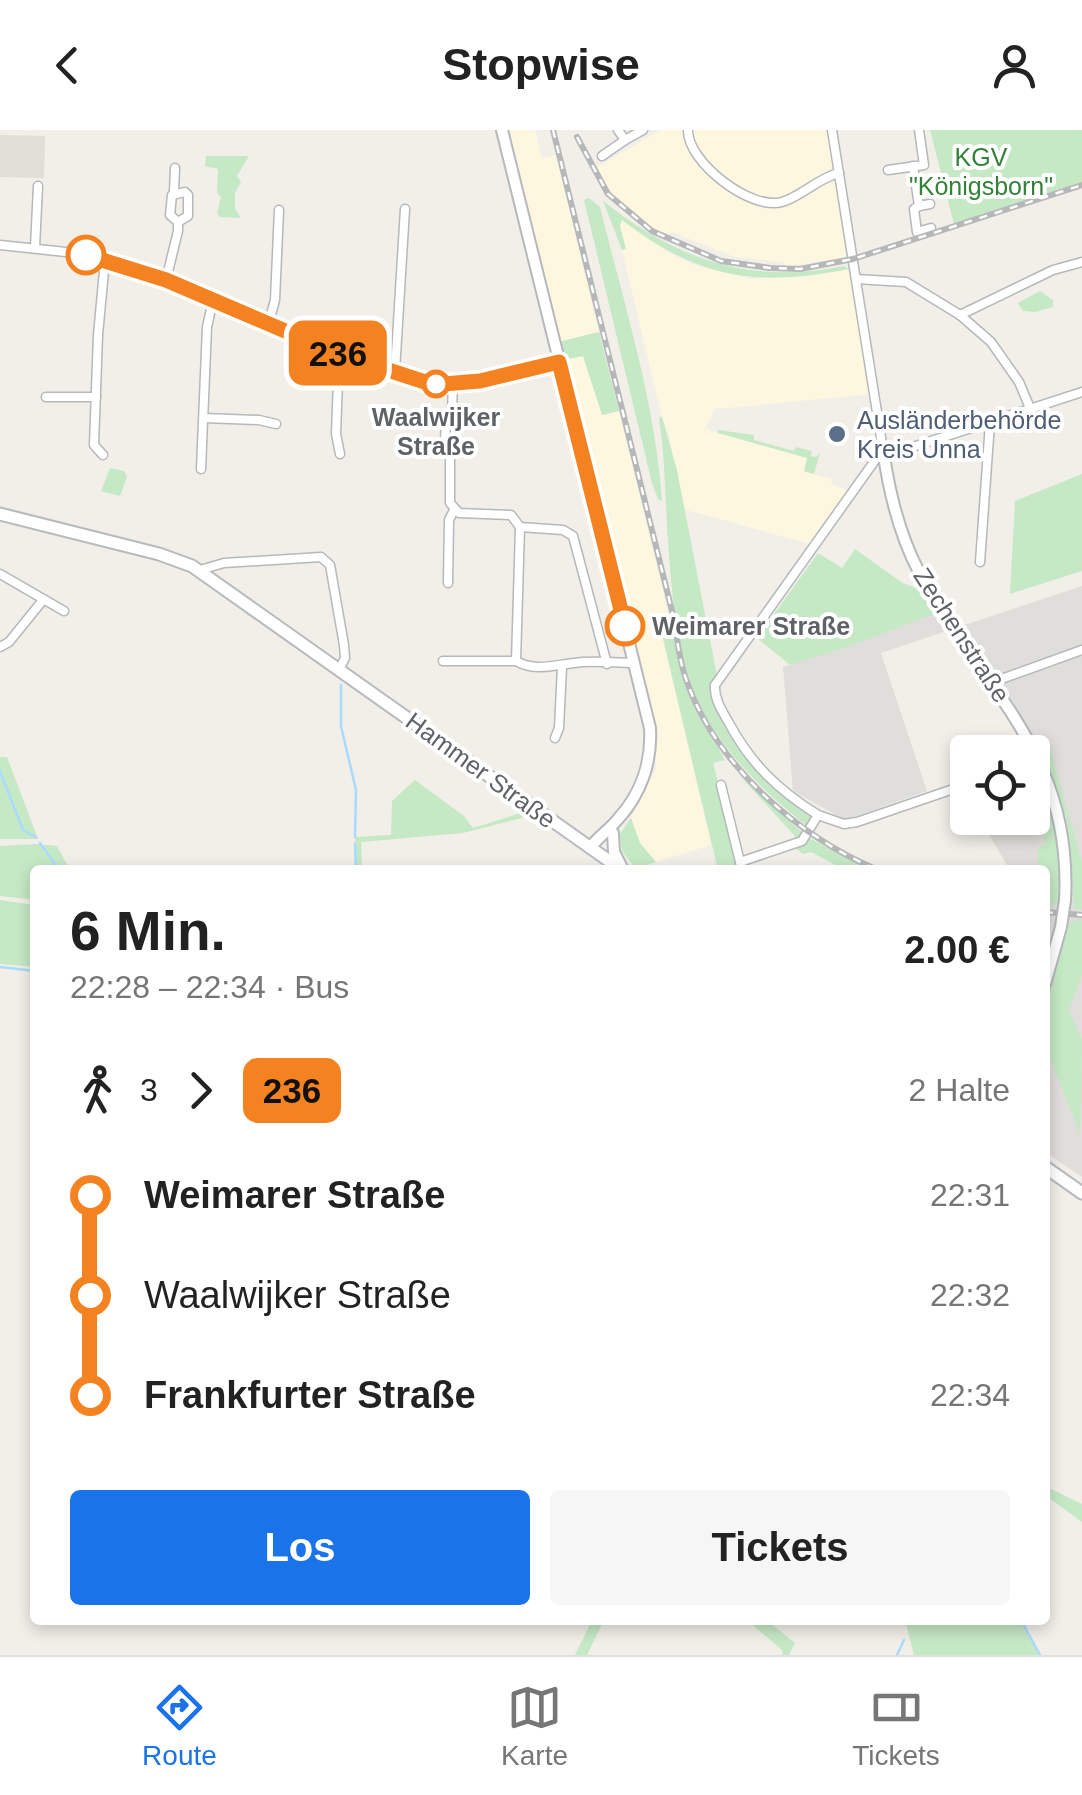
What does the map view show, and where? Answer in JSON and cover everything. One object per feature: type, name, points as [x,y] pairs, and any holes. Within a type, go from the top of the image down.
[{"type":"main road","name":"Hammer Straße","points":[[0,514],[160,554],[200,570],[615,865]]},
{"type":"main road","points":[[1050,1171],[1082,1193]]},
{"type":"street","points":[[502,130],[650,728],[650,757],[641,783],[615,828],[594,851]]},
{"type":"street","points":[[618,130],[626,140]]},
{"type":"street","points":[[602,156],[643,130]]},
{"type":"street","points":[[688,130],[690,148],[706,167],[740,191],[768,203],[784,201],[839,173]]},
{"type":"street","name":"Zechenstraße","points":[[832,130],[894,506],[911,556],[932,594],[992,682],[1022,735]]},
{"type":"street","points":[[888,170],[924,165],[919,130]]},
{"type":"street","points":[[912,166],[919,206]]},
{"type":"street","points":[[174,168],[170,215],[178,222]]},
{"type":"street","points":[[35,248],[38,186]]},
{"type":"street","points":[[174,192],[185,192],[188,196],[188,216],[178,222]]},
{"type":"street","points":[[918,232],[914,209],[930,204]]},
{"type":"street","points":[[396,371],[405,209]]},
{"type":"street","points":[[269,322],[275,300],[279,210]]},
{"type":"street","points":[[166,280],[170,252],[176,248],[178,222]]},
{"type":"street","points":[[905,237],[930,228]]},
{"type":"street","points":[[0,245],[105,260],[166,280],[339,354],[425,382],[483,380],[558,357]]},
{"type":"street","points":[[103,455],[94,446],[100,292],[105,260]]},
{"type":"street","points":[[960,315],[1053,270],[1082,262]]},
{"type":"street","points":[[856,279],[906,282],[960,315],[991,342],[1019,382],[1030,408]]},
{"type":"street","points":[[201,469],[207,326],[213,300]]},
{"type":"street","points":[[339,354],[336,434],[340,454]]},
{"type":"street","points":[[452,384],[452,410],[446,422],[445,439],[450,452],[448,499],[454,510]]},
{"type":"street","points":[[950,790],[857,822],[844,824],[818,815],[764,775],[732,729],[714,694],[714,685],[876,459],[1082,392]]},
{"type":"street","points":[[46,397],[96,397]]},
{"type":"street","points":[[204,418],[276,424]]},
{"type":"street","points":[[980,562],[990,423]]},
{"type":"street","points":[[454,510],[511,515],[520,527],[516,660]]},
{"type":"street","points":[[448,583],[449,520],[454,510]]},
{"type":"street","points":[[520,527],[563,530],[573,536],[607,664]]},
{"type":"street","points":[[200,570],[224,563],[321,557],[330,566],[338,607],[345,658],[339,670]]},
{"type":"street","points":[[0,574],[64,611]]},
{"type":"street","points":[[0,646],[9,642],[44,600]]},
{"type":"street","points":[[992,682],[1082,650]]},
{"type":"street","points":[[443,661],[516,660],[532,667],[634,663]]},
{"type":"street","points":[[555,738],[562,667]]},
{"type":"street","points":[[721,785],[741,865]]},
{"type":"street","name":"Zechenstraße","points":[[1050,798],[1063,833],[1065,900],[1050,966]]},
{"type":"street","points":[[743,865],[802,841],[818,815]]},
{"type":"street","points":[[615,828],[614,852],[620,865]]},
{"type":"shaded area","points":[[506,130],[535,130],[542,158],[556,155],[599,332],[558,342]]},
{"type":"shaded area","points":[[661,130],[832,130],[852,256],[785,267],[784,262],[735,257],[672,232],[668,236],[649,225],[614,196],[595,168]]},
{"type":"shaded area","points":[[0,135],[45,136],[44,178],[0,177]]},
{"type":"shaded area","points":[[622,219],[666,251],[694,265],[752,279],[805,277],[854,268],[874,394],[715,409],[706,427],[807,458],[804,472],[832,479],[831,484],[849,491],[814,545],[683,509],[669,435],[622,250],[626,249],[619,222]]},
{"type":"shaded area","points":[[583,356],[602,415],[619,411],[671,624],[660,627],[711,845],[656,862],[640,843],[631,818],[656,768],[653,723],[563,360]]},
{"type":"shaded area","points":[[1082,586],[1082,1177],[1050,1155],[1050,865],[1007,865],[989,835],[1050,835],[1050,735],[1024,735],[955,628]]},
{"type":"shaded area","points":[[943,610],[955,628],[881,653],[927,791],[845,820],[793,791],[783,667]]},
{"type":"green space","name":"KGV \"Königsborn\"","points":[[930,130],[1082,130],[1082,182],[954,224]]},
{"type":"green space","points":[[206,156],[249,156],[237,176],[241,182],[235,193],[235,209],[241,218],[220,217],[217,213],[221,197],[217,193],[218,169],[205,166]]},
{"type":"green space","points":[[589,198],[600,207],[637,353],[653,426],[662,501],[652,483],[584,200]]},
{"type":"green space","points":[[603,201],[659,239],[716,263],[777,272],[844,266],[849,269],[785,277],[729,273],[677,255],[622,220],[626,249],[622,250]]},
{"type":"green space","points":[[1040,291],[1053,300],[1053,307],[1023,311],[1018,303]]},
{"type":"green space","points":[[599,332],[619,411],[602,415],[583,356],[563,360],[558,342]]},
{"type":"green space","points":[[662,417],[677,470],[717,676],[714,694],[763,775],[818,815],[811,829],[738,762],[708,721],[688,676],[672,585],[659,418]]},
{"type":"green space","points":[[718,430],[754,435],[754,440],[794,451],[796,447],[812,451],[811,456],[820,453],[814,474],[804,471],[807,458]]},
{"type":"green space","points":[[110,468],[124,471],[127,477],[120,496],[101,491]]},
{"type":"green space","points":[[1082,474],[1082,571],[1010,594],[1015,501]]},
{"type":"green space","points":[[855,549],[901,582],[923,591],[936,613],[790,665],[757,638],[818,553],[842,568]]},
{"type":"green space","points":[[671,624],[691,695],[725,760],[713,763],[741,865],[717,865],[660,626]]},
{"type":"green space","points":[[1050,750],[1082,862],[1082,909],[1074,908],[1067,820],[1050,771]]},
{"type":"green space","points":[[0,757],[7,757],[38,839],[0,839]]},
{"type":"green space","points":[[738,774],[806,836],[861,865],[836,865],[811,852],[803,854],[793,846],[795,836]]},
{"type":"green space","points":[[415,780],[464,816],[473,828],[524,812],[530,816],[463,833],[361,842],[362,865],[356,865],[355,837],[391,835],[392,801]]},
{"type":"green space","points":[[1050,803],[1059,833],[1058,904],[1050,906],[1050,865],[1038,865],[1038,848],[1046,844],[1043,835],[1050,835]]},
{"type":"green space","points":[[631,818],[640,843],[656,862],[633,865],[622,851],[620,834]]},
{"type":"green space","points":[[0,846],[57,846],[67,865],[30,865],[30,899],[0,896]]},
{"type":"green space","points":[[0,900],[30,904],[30,967],[0,964]]},
{"type":"green space","points":[[1082,918],[1082,974],[1069,1011],[1082,1039],[1080,1133],[1050,1058],[1050,966],[1061,927]]},
{"type":"green space","points":[[1050,1488],[1082,1504],[1082,1522],[1050,1499]]},
{"type":"green space","points":[[590,1625],[602,1625],[587,1655],[575,1655]]},
{"type":"green space","points":[[753,1625],[772,1625],[795,1643],[789,1655],[782,1655],[783,1651]]},
{"type":"green space","points":[[906,1625],[1024,1625],[1040,1655],[914,1655]]},
{"type":"waterway","points":[[341,685],[341,726],[356,790],[355,837]]},
{"type":"waterway","points":[[0,771],[23,830],[36,837]]},
{"type":"waterway","points":[[40,843],[55,865]]},
{"type":"waterway","points":[[355,844],[356,865]]},
{"type":"waterway","points":[[0,967],[30,970]]},
{"type":"waterway","points":[[1024,1625],[1040,1655]]},
{"type":"waterway","points":[[897,1655],[904,1640]]},
{"type":"railway","points":[[553,130],[672,611],[681,662],[699,710],[717,740],[762,794],[818,838],[867,865]]},
{"type":"railway","points":[[577,137],[608,194],[652,231],[721,261],[770,268],[800,269],[853,259],[1082,185]]},
{"type":"railway","points":[[1050,912],[1082,915]]},
{"type":"bus line","name":"236","points":[[86,255],[166,280],[339,354],[425,382],[480,381],[559,362],[625,626]]},
{"type":"place","name":"Waalwijker Straße","points":[[436,384]]},
{"type":"place","name":"Ausländerbehörde Kreis Unna","points":[[837,434]]},
{"type":"place","name":"Weimarer Straße","points":[[625,626]]}]
